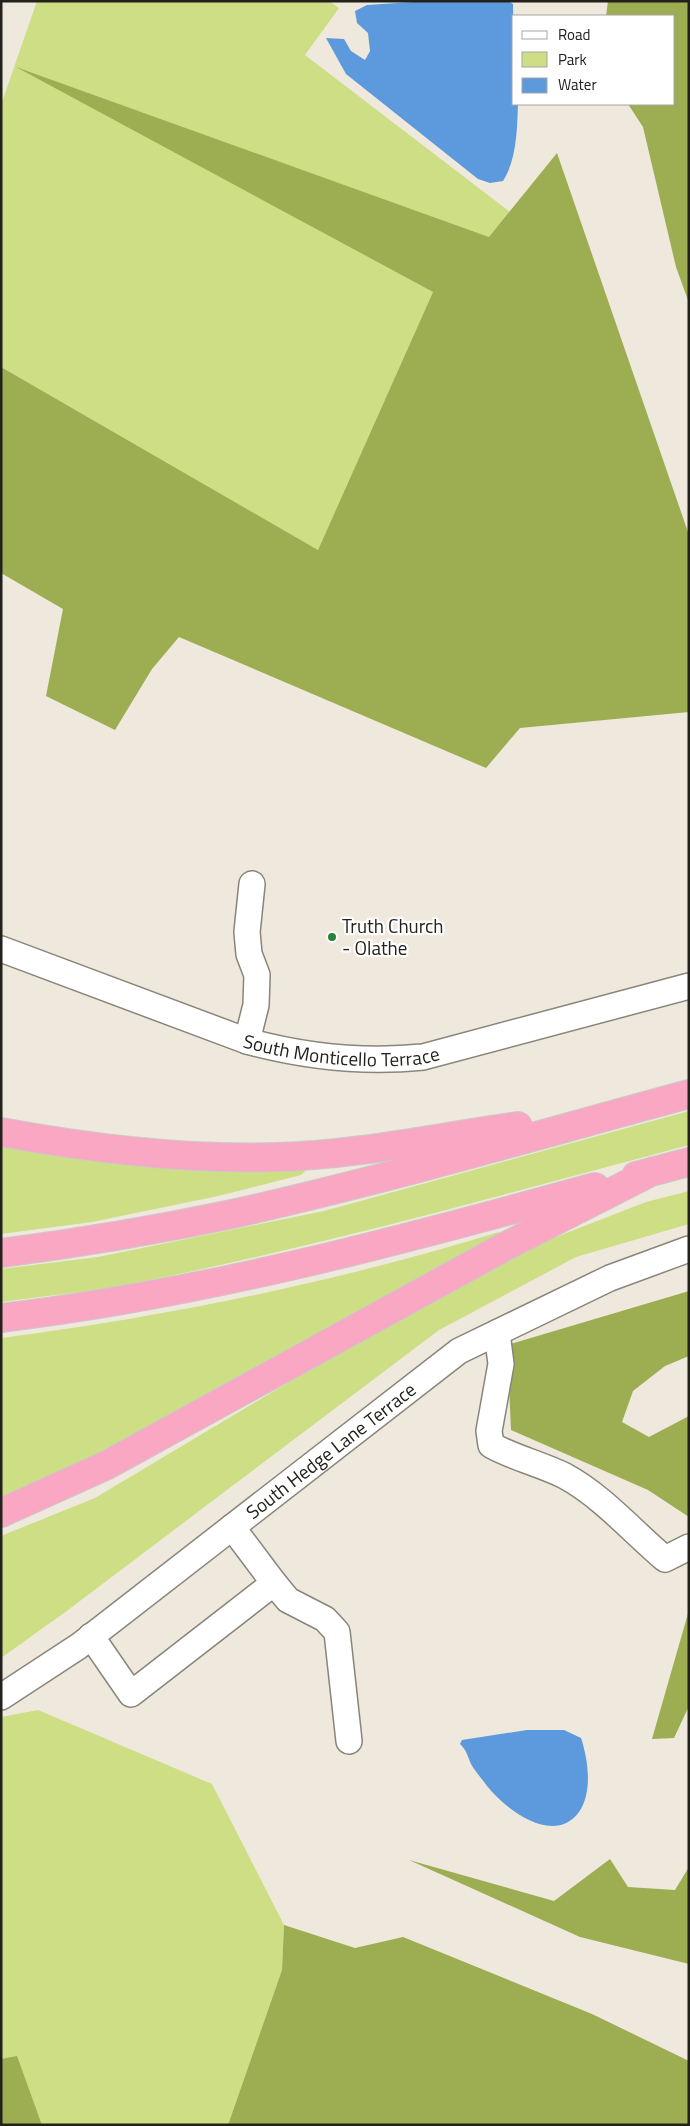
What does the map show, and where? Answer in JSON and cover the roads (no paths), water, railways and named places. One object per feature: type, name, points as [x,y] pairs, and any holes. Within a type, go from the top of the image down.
[{"type":"highway","points":[[1,1253],[128,1234],[240,1212],[343,1188],[689,1094]]},
{"type":"highway","points":[[1,1132],[126,1152],[182,1156],[278,1157],[329,1153],[638,1108]]},
{"type":"highway","points":[[1,1318],[144,1297],[251,1276],[484,1218],[689,1162]]},
{"type":"highway","points":[[1,1513],[107,1465],[471,1264],[653,1171]]},
{"type":"street","points":[[247,1041],[256,1005],[258,975],[249,954],[247,932],[252,884]]},
{"type":"street","name":"South Monticello Terrace","points":[[1,949],[247,1041],[287,1052],[328,1059],[394,1060],[423,1057],[689,986]]},
{"type":"street","name":"South Hedge Lane Terrace","points":[[1,1697],[91,1636],[459,1352],[610,1278],[689,1249]]},
{"type":"street","points":[[497,1333],[501,1364],[489,1431],[491,1445],[566,1477],[592,1494],[666,1559],[689,1547]]},
{"type":"street","points":[[232,1527],[288,1600],[325,1619],[337,1632],[349,1741]]},
{"type":"street","points":[[91,1636],[131,1694],[274,1583]]},
{"type":"water","points":[[429,1],[508,1],[513,4],[512,105],[518,105],[517,123],[514,154],[503,181],[490,183],[478,179],[346,74],[326,38],[344,39],[351,51],[365,60],[370,51],[368,33],[357,23],[355,11],[367,5]]},
{"type":"water","points":[[527,1730],[564,1730],[581,1738],[586,1756],[588,1785],[579,1812],[569,1822],[557,1826],[544,1825],[518,1814],[487,1786],[471,1764],[466,1751],[460,1744],[462,1740]]},
{"type":"place","name":"Truth Church - Olathe","points":[[332,937]]}]
